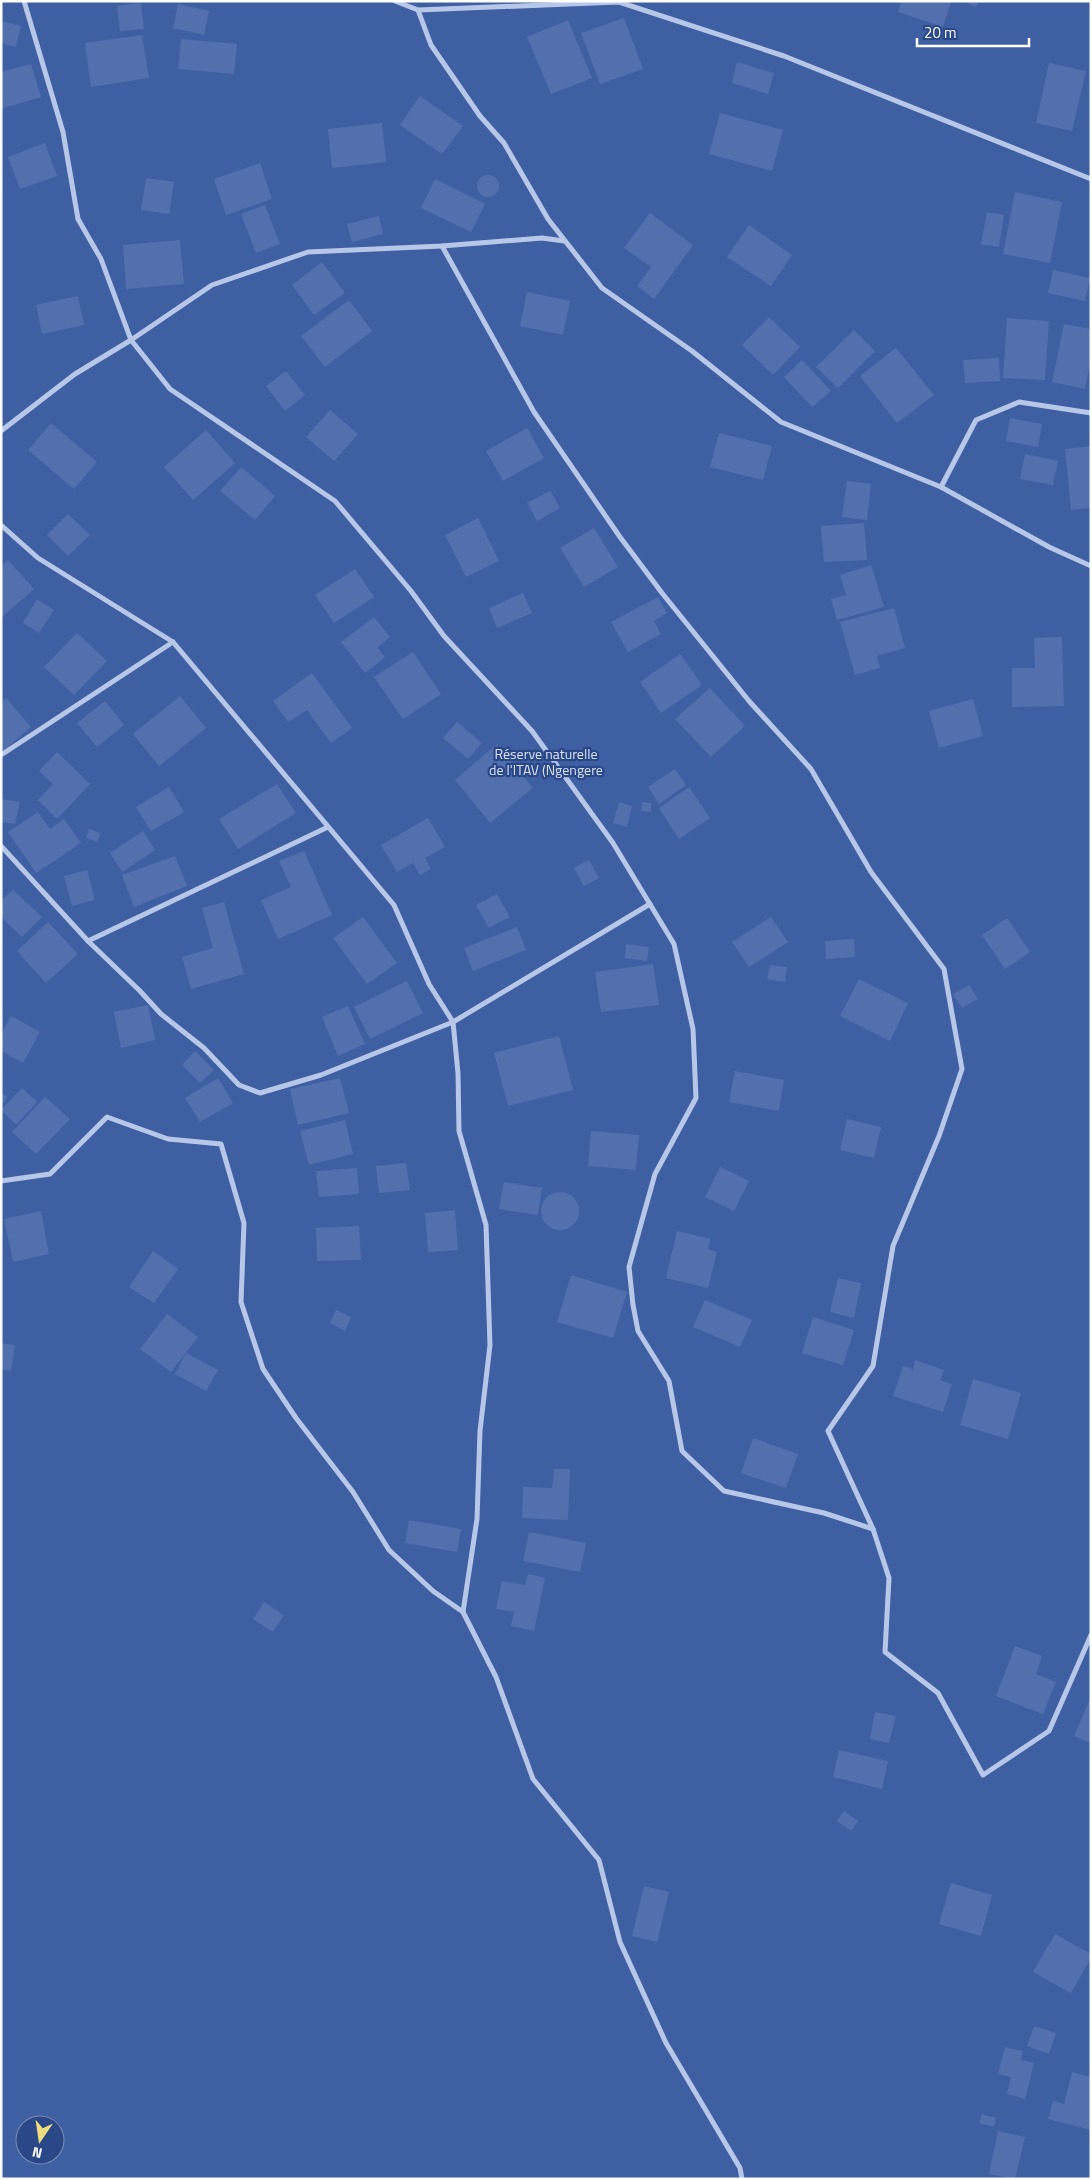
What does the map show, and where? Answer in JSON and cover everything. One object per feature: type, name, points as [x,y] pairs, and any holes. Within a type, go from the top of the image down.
[{"type":"street","points":[[24,1],[63,132],[78,219],[102,259],[131,340],[170,389],[336,501],[411,591],[444,636],[532,731],[613,842],[674,944],[693,1029],[696,1098],[655,1174],[629,1267],[632,1305],[638,1331],[670,1381],[682,1451],[724,1491],[824,1514],[873,1529]]},
{"type":"street","points":[[395,1],[418,10],[620,2],[784,56],[1091,179]]},
{"type":"street","points":[[418,10],[431,45],[480,116],[504,142],[548,219],[602,288],[692,352],[780,422],[941,488],[1049,547],[1091,566]]},
{"type":"street","points":[[1,431],[75,374],[131,340],[212,285],[308,252],[442,246],[542,238],[564,240]]},
{"type":"street","points":[[442,246],[534,412],[615,529],[662,593],[749,701],[811,769],[871,872],[944,969],[962,1069],[939,1136],[893,1246],[873,1366],[828,1431],[873,1529],[889,1578],[885,1652],[938,1693],[984,1774],[1050,1730],[1091,1635]]},
{"type":"street","points":[[941,488],[976,420],[1019,402],[1091,413]]},
{"type":"street","points":[[1,525],[38,558],[173,642],[394,905],[429,984],[453,1022],[458,1073],[459,1131],[486,1225],[490,1345],[480,1431],[477,1519],[463,1612]]},
{"type":"street","points":[[1,755],[173,642]]},
{"type":"street","points":[[88,941],[328,827]]},
{"type":"street","points":[[1,846],[88,941],[161,1014],[204,1048],[239,1084],[260,1093],[320,1075],[453,1022],[650,904]]},
{"type":"street","points":[[1,1181],[50,1174],[107,1117],[168,1139],[221,1144],[244,1223],[241,1302],[263,1369],[296,1418],[352,1492],[389,1550],[433,1591],[463,1612],[496,1677],[533,1779],[599,1860],[623,1950],[666,2043],[740,2168],[742,2179]]},
{"type":"green space","name":"Réserve naturelle de l'ITAV (Ngengere","points":[[1,1],[1091,1],[1091,2179],[1,2179]]},
{"type":"building","points":[[901,1],[951,2],[943,27],[898,12]]},
{"type":"building","points":[[963,1],[979,1],[976,7]]},
{"type":"building","points":[[141,3],[144,29],[120,31],[117,6]]},
{"type":"building","points":[[178,4],[209,11],[204,35],[173,28]]},
{"type":"building","points":[[624,18],[643,69],[600,84],[581,33]]},
{"type":"building","points":[[568,20],[592,78],[551,94],[527,37]]},
{"type":"building","points":[[1,21],[21,26],[16,47],[1,43]]},
{"type":"building","points":[[142,35],[149,78],[91,87],[85,43]]},
{"type":"building","points":[[181,39],[237,44],[234,74],[178,69]]},
{"type":"building","points":[[737,62],[774,73],[768,94],[732,83]]},
{"type":"building","points":[[1049,63],[1086,71],[1072,131],[1036,123]]},
{"type":"building","points":[[31,64],[41,97],[1,109],[1,72]]},
{"type":"building","points":[[420,96],[463,126],[442,154],[400,125]]},
{"type":"building","points":[[720,113],[783,130],[772,171],[709,154]]},
{"type":"building","points":[[382,123],[386,162],[332,168],[328,129]]},
{"type":"building","points":[[45,143],[57,176],[20,189],[8,157]]},
{"type":"building","points":[[260,163],[272,199],[226,215],[214,179]]},
{"type":"building","points":[[484,175],[492,175],[499,182],[499,190],[492,197],[484,197],[477,190],[477,182]]},
{"type":"building","points":[[146,178],[174,182],[169,214],[141,210]]},
{"type":"building","points":[[435,179],[485,204],[471,232],[421,208]]},
{"type":"building","points":[[1015,192],[1062,202],[1050,263],[1003,254]]},
{"type":"building","points":[[265,205],[280,244],[256,253],[241,214]]},
{"type":"building","points":[[987,212],[1004,215],[999,247],[981,244]]},
{"type":"building","points":[[650,213],[693,245],[654,299],[637,286],[651,267],[624,248]]},
{"type":"building","points":[[379,216],[383,234],[352,242],[347,224]]},
{"type":"building","points":[[749,225],[792,255],[771,286],[727,257]]},
{"type":"building","points":[[180,240],[184,284],[126,289],[123,245]]},
{"type":"building","points":[[322,262],[345,293],[314,315],[292,285]]},
{"type":"building","points":[[1053,270],[1090,278],[1085,301],[1048,293]]},
{"type":"building","points":[[527,292],[570,301],[563,335],[520,326]]},
{"type":"building","points":[[78,296],[84,325],[42,334],[36,305]]},
{"type":"building","points":[[349,300],[372,331],[325,367],[301,336]]},
{"type":"building","points":[[769,317],[800,347],[773,375],[742,345]]},
{"type":"building","points":[[1007,318],[1049,321],[1045,380],[1003,378]]},
{"type":"building","points":[[1064,324],[1091,329],[1091,358],[1085,389],[1052,382]]},
{"type":"building","points":[[854,330],[875,351],[838,388],[816,367]]},
{"type":"building","points":[[896,348],[934,395],[897,423],[860,376]]},
{"type":"building","points":[[999,358],[1000,381],[965,383],[963,360]]},
{"type":"building","points":[[802,360],[831,391],[812,407],[784,377]]},
{"type":"building","points":[[286,371],[305,395],[285,411],[266,386]]},
{"type":"building","points":[[330,410],[358,434],[334,461],[306,437]]},
{"type":"building","points":[[1010,418],[1042,424],[1038,447],[1006,441]]},
{"type":"building","points":[[51,423],[97,462],[74,489],[28,450]]},
{"type":"building","points":[[527,428],[544,458],[503,481],[486,451]]},
{"type":"building","points":[[206,430],[235,463],[193,500],[164,467]]},
{"type":"building","points":[[719,433],[772,446],[763,480],[710,467]]},
{"type":"building","points":[[1091,446],[1091,508],[1071,510],[1065,449]]},
{"type":"building","points":[[1025,454],[1058,461],[1053,485],[1020,479]]},
{"type":"building","points":[[241,467],[275,496],[255,520],[220,491]]},
{"type":"building","points":[[847,481],[871,484],[867,520],[842,517]]},
{"type":"building","points":[[550,491],[560,508],[537,521],[527,503]]},
{"type":"building","points":[[68,514],[90,535],[68,556],[47,535]]},
{"type":"building","points":[[478,518],[499,561],[466,577],[445,535]]},
{"type":"building","points":[[864,523],[867,560],[824,562],[821,526]]},
{"type":"building","points":[[594,528],[618,567],[584,587],[560,548]]},
{"type":"building","points":[[8,560],[34,589],[1,618],[1,566]]},
{"type":"building","points":[[871,565],[884,607],[837,620],[831,599],[846,595],[840,575]]},
{"type":"building","points":[[355,569],[374,597],[334,623],[315,595]]},
{"type":"building","points":[[523,593],[532,613],[497,628],[489,608]]},
{"type":"building","points":[[658,597],[667,613],[654,621],[661,634],[628,652],[611,622]]},
{"type":"building","points":[[37,599],[54,610],[39,633],[23,623]]},
{"type":"building","points":[[894,608],[905,648],[877,656],[880,668],[855,675],[840,622]]},
{"type":"building","points":[[374,617],[390,637],[377,647],[385,657],[365,673],[341,642]]},
{"type":"building","points":[[77,633],[107,661],[74,695],[44,667]]},
{"type":"building","points":[[1062,637],[1064,706],[1012,707],[1012,668],[1035,668],[1034,638]]},
{"type":"building","points":[[413,652],[441,694],[403,719],[374,677]]},
{"type":"building","points":[[680,654],[702,685],[661,713],[640,682]]},
{"type":"building","points":[[312,673],[352,728],[331,743],[307,710],[288,722],[273,701]]},
{"type":"building","points":[[710,688],[745,726],[711,757],[675,719]]},
{"type":"building","points":[[180,696],[206,728],[159,766],[133,734]]},
{"type":"building","points":[[6,698],[31,727],[1,753],[1,702]]},
{"type":"building","points":[[973,699],[983,736],[939,748],[929,711]]},
{"type":"building","points":[[105,701],[124,725],[97,747],[77,723]]},
{"type":"building","points":[[457,722],[482,743],[468,759],[443,738]]},
{"type":"building","points":[[497,744],[533,788],[490,823],[455,780]]},
{"type":"building","points":[[57,752],[90,784],[57,819],[38,800],[53,784],[39,771]]},
{"type":"building","points":[[675,769],[686,785],[659,804],[648,787]]},
{"type":"building","points":[[277,784],[296,813],[238,849],[219,819]]},
{"type":"building","points":[[169,787],[184,812],[151,831],[136,807]]},
{"type":"building","points":[[689,787],[710,818],[679,839],[659,808]]},
{"type":"building","points":[[1,799],[20,802],[15,824],[1,822]]},
{"type":"building","points":[[619,802],[632,806],[627,827],[613,823]]},
{"type":"building","points":[[642,802],[651,803],[651,812],[641,811]]},
{"type":"building","points":[[38,812],[50,829],[64,819],[81,843],[36,873],[8,832]]},
{"type":"building","points":[[428,818],[445,847],[425,858],[431,869],[420,875],[413,863],[397,872],[381,845]]},
{"type":"building","points":[[89,829],[100,833],[98,842],[86,838]]},
{"type":"building","points":[[143,831],[155,850],[122,872],[110,853]]},
{"type":"building","points":[[304,851],[332,915],[278,939],[261,900],[291,887],[279,861]]},
{"type":"building","points":[[175,856],[187,886],[134,907],[122,875]]},
{"type":"building","points":[[589,860],[599,878],[584,886],[574,868]]},
{"type":"building","points":[[87,870],[95,900],[72,906],[64,876]]},
{"type":"building","points":[[13,890],[42,917],[22,937],[1,917],[1,901]]},
{"type":"building","points":[[497,894],[510,917],[489,928],[476,905]]},
{"type":"building","points":[[224,902],[244,974],[191,989],[182,957],[213,948],[202,908]]},
{"type":"building","points":[[363,917],[397,963],[367,984],[333,938]]},
{"type":"building","points":[[771,917],[788,942],[749,967],[732,942]]},
{"type":"building","points":[[1007,918],[1030,952],[1005,969],[982,935]]},
{"type":"building","points":[[48,922],[78,954],[46,983],[17,951]]},
{"type":"building","points":[[517,927],[526,950],[473,971],[464,948]]},
{"type":"building","points":[[854,939],[855,957],[826,959],[825,941]]},
{"type":"building","points":[[626,944],[649,947],[647,961],[625,958]]},
{"type":"building","points":[[653,964],[659,1005],[601,1012],[595,972]]},
{"type":"building","points":[[770,965],[787,967],[785,982],[767,979]]},
{"type":"building","points":[[859,979],[908,1003],[890,1041],[840,1016]]},
{"type":"building","points":[[407,981],[423,1013],[370,1039],[354,1007]]},
{"type":"building","points":[[969,985],[978,999],[962,1008],[953,994]]},
{"type":"building","points":[[148,1005],[155,1040],[121,1048],[114,1012]]},
{"type":"building","points":[[348,1006],[365,1044],[338,1056],[322,1017]]},
{"type":"building","points":[[11,1016],[40,1032],[23,1063],[1,1051],[1,1034]]},
{"type":"building","points":[[559,1036],[573,1090],[508,1106],[494,1053]]},
{"type":"building","points":[[195,1051],[214,1070],[200,1083],[182,1065]]},
{"type":"building","points":[[735,1071],[784,1080],[779,1111],[729,1102]]},
{"type":"building","points":[[218,1078],[233,1103],[200,1122],[185,1098]]},
{"type":"building","points":[[340,1078],[349,1113],[298,1125],[290,1089]]},
{"type":"building","points":[[22,1088],[37,1102],[16,1125],[1,1110]]},
{"type":"building","points":[[1,1093],[7,1097],[1,1106]]},
{"type":"building","points":[[45,1097],[70,1119],[36,1154],[12,1132]]},
{"type":"building","points":[[847,1119],[881,1127],[874,1158],[840,1150]]},
{"type":"building","points":[[345,1120],[353,1154],[309,1165],[300,1131]]},
{"type":"building","points":[[591,1131],[639,1135],[636,1170],[588,1166]]},
{"type":"building","points":[[406,1163],[410,1190],[379,1193],[376,1166]]},
{"type":"building","points":[[720,1167],[749,1181],[734,1211],[705,1197]]},
{"type":"building","points":[[357,1168],[359,1194],[319,1197],[316,1171]]},
{"type":"building","points":[[504,1182],[542,1188],[538,1215],[499,1209]]},
{"type":"building","points":[[560,1192],[573,1198],[579,1211],[573,1224],[560,1230],[547,1224],[541,1211],[547,1198]]},
{"type":"building","points":[[455,1210],[458,1250],[428,1252],[425,1213]]},
{"type":"building","points":[[41,1211],[49,1254],[13,1262],[4,1219]]},
{"type":"building","points":[[359,1226],[361,1260],[317,1261],[316,1228]]},
{"type":"building","points":[[677,1231],[710,1239],[708,1249],[717,1252],[708,1288],[666,1278]]},
{"type":"building","points":[[153,1251],[178,1269],[154,1303],[129,1287]]},
{"type":"building","points":[[571,1275],[627,1292],[613,1338],[557,1322]]},
{"type":"building","points":[[838,1278],[861,1283],[854,1318],[830,1312]]},
{"type":"building","points":[[705,1300],[752,1320],[740,1347],[693,1327]]},
{"type":"building","points":[[336,1310],[351,1317],[345,1331],[330,1323]]},
{"type":"building","points":[[167,1314],[198,1337],[171,1372],[140,1349]]},
{"type":"building","points":[[813,1317],[854,1330],[843,1365],[802,1353]]},
{"type":"building","points":[[1,1343],[15,1345],[11,1371],[1,1369]]},
{"type":"building","points":[[186,1353],[218,1370],[206,1391],[175,1374]]},
{"type":"building","points":[[915,1360],[944,1370],[940,1380],[952,1384],[943,1412],[893,1396],[903,1366],[913,1369]]},
{"type":"building","points":[[973,1379],[1021,1393],[1008,1439],[960,1425]]},
{"type":"building","points":[[753,1438],[798,1454],[786,1488],[741,1473]]},
{"type":"building","points":[[554,1469],[570,1469],[568,1520],[522,1518],[523,1487],[552,1488]]},
{"type":"building","points":[[409,1520],[461,1529],[457,1552],[405,1543]]},
{"type":"building","points":[[529,1532],[586,1543],[580,1572],[523,1561]]},
{"type":"building","points":[[528,1574],[545,1578],[534,1631],[511,1626],[514,1612],[496,1609],[502,1581],[525,1585]]},
{"type":"building","points":[[264,1602],[284,1615],[273,1632],[253,1619]]},
{"type":"building","points":[[1015,1646],[1042,1656],[1036,1674],[1056,1682],[1043,1714],[996,1696]]},
{"type":"building","points":[[1091,1697],[1091,1743],[1074,1736]]},
{"type":"building","points":[[875,1712],[896,1716],[889,1743],[870,1739]]},
{"type":"building","points":[[839,1750],[888,1761],[882,1789],[833,1777]]},
{"type":"building","points":[[844,1811],[858,1821],[851,1831],[837,1821]]},
{"type":"building","points":[[951,1883],[992,1895],[981,1936],[939,1924]]},
{"type":"building","points":[[644,1886],[669,1892],[657,1942],[632,1936]]},
{"type":"building","points":[[1055,1934],[1091,1954],[1091,1958],[1071,1993],[1033,1972]]},
{"type":"building","points":[[1034,2026],[1056,2033],[1049,2054],[1027,2046]]},
{"type":"building","points":[[1005,2047],[1023,2051],[1021,2060],[1034,2063],[1025,2099],[1007,2094],[1011,2077],[998,2074]]},
{"type":"building","points":[[1072,2072],[1091,2077],[1091,2130],[1048,2119],[1053,2101],[1064,2104]]},
{"type":"building","points":[[982,2114],[996,2118],[994,2127],[979,2123]]},
{"type":"building","points":[[998,2131],[1025,2137],[1015,2179],[989,2174]]}]
